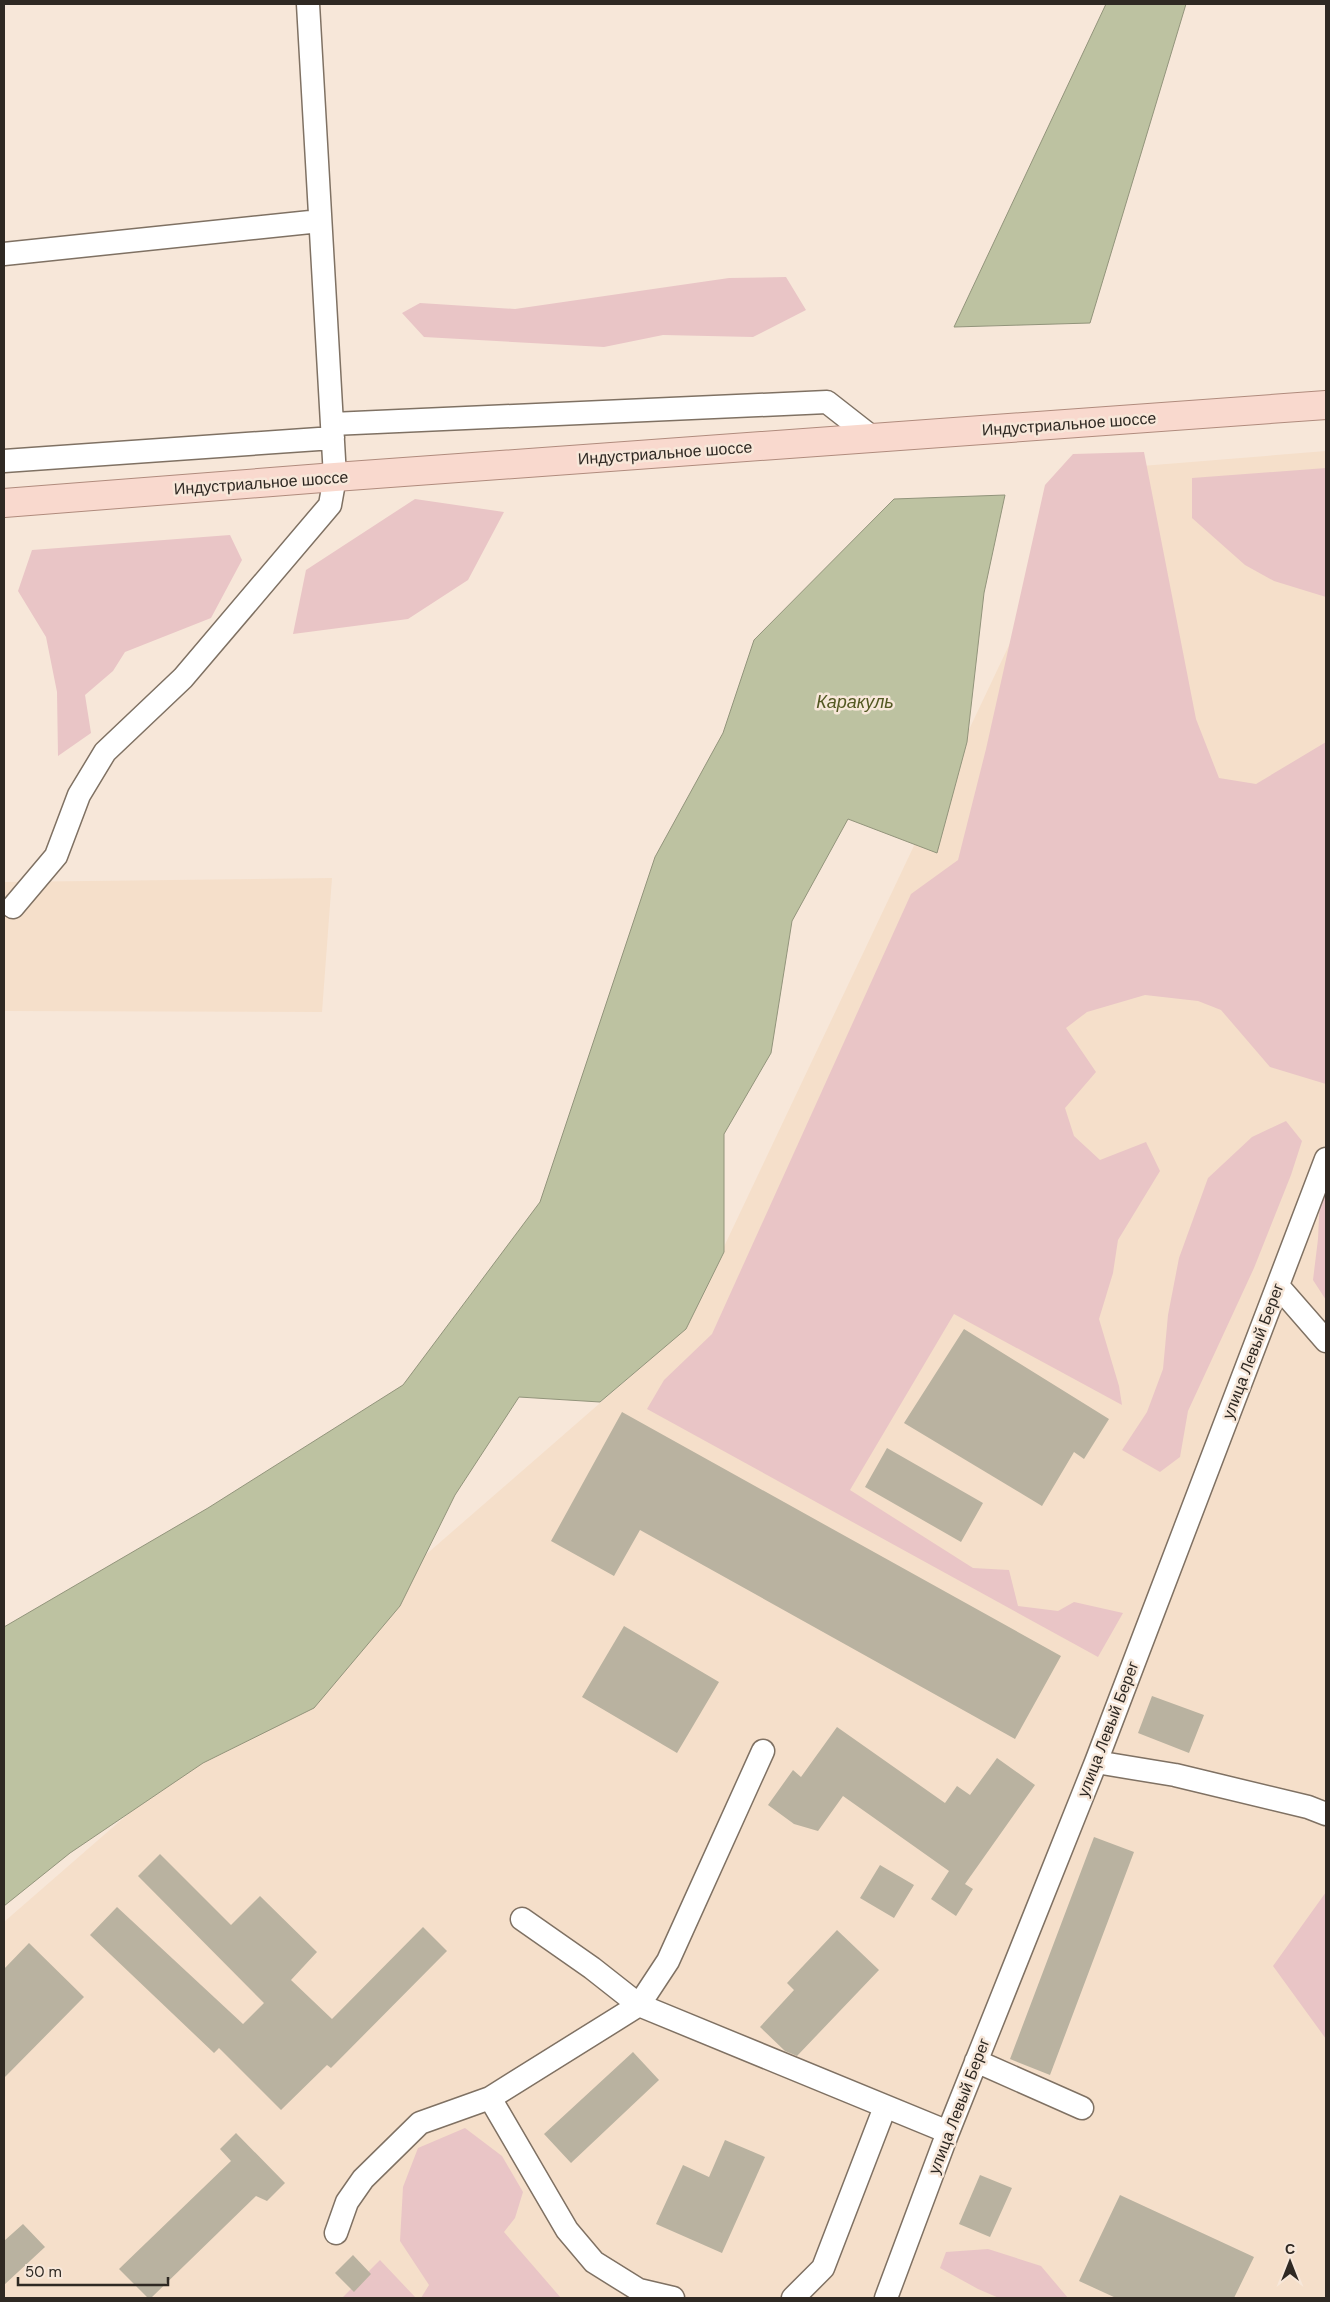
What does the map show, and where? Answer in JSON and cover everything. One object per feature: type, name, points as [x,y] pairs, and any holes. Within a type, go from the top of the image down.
[{"type":"main road","name":"Индустриальное шоссе","points":[[4,503],[335,477],[1326,406]]},
{"type":"street","points":[[12,907],[56,856],[79,795],[105,752],[182,678],[330,505],[335,477],[308,4]]},
{"type":"street","points":[[4,254],[320,221]]},
{"type":"street","points":[[4,461],[332,431],[827,402],[873,438]]},
{"type":"street","name":"улица Левый Берег","points":[[886,2298],[948,2132],[1096,1762],[1326,1159]]},
{"type":"street","points":[[1278,1286],[1326,1341]]},
{"type":"street","points":[[336,2233],[347,2202],[363,2179],[420,2123],[490,2098],[639,2005],[668,1961],[763,1750]]},
{"type":"street","points":[[1096,1762],[1175,1775],[1308,1807],[1326,1814]]},
{"type":"street","points":[[522,1919],[592,1968],[639,2005],[948,2132]]},
{"type":"street","points":[[976,2061],[1082,2108]]},
{"type":"street","points":[[490,2098],[567,2230],[594,2262],[639,2290],[673,2298]]},
{"type":"street","points":[[794,2298],[823,2268],[885,2107]]},
{"type":"shaded area","points":[[786,277],[806,310],[753,337],[663,335],[604,347],[424,337],[402,313],[420,303],[515,309],[729,278]]},
{"type":"shaded area","points":[[1326,451],[1326,2298],[4,2298],[4,1922],[685,1329],[1092,470]]},
{"type":"shaded area","points":[[1144,452],[1196,719],[1219,778],[1256,784],[1326,742],[1326,1084],[1270,1067],[1221,1010],[1198,1001],[1145,995],[1087,1012],[1066,1028],[1096,1072],[1065,1108],[1074,1136],[1100,1160],[1146,1142],[1160,1171],[1118,1240],[1113,1273],[1099,1319],[1119,1386],[1122,1405],[954,1314],[850,1490],[973,1568],[1009,1570],[1018,1606],[1058,1611],[1074,1602],[1123,1613],[1098,1657],[647,1409],[664,1380],[712,1334],[911,894],[958,860],[986,749],[1045,485],[1073,454]]},
{"type":"shaded area","points":[[1326,468],[1326,597],[1274,581],[1245,565],[1192,518],[1192,478]]},
{"type":"shaded area","points":[[415,499],[504,512],[468,580],[408,619],[293,634],[306,570]]},
{"type":"shaded area","points":[[230,535],[242,560],[211,618],[125,652],[113,671],[85,695],[91,733],[58,756],[57,692],[46,637],[18,591],[32,550]]},
{"type":"shaded area","points":[[332,878],[322,1012],[4,1011],[4,882]]},
{"type":"shaded area","points":[[1286,1121],[1302,1141],[1291,1175],[1254,1268],[1188,1411],[1180,1457],[1160,1472],[1122,1450],[1147,1412],[1163,1369],[1168,1315],[1179,1258],[1208,1178],[1252,1137]]},
{"type":"shaded area","points":[[1326,1160],[1326,1300],[1313,1280],[1318,1239],[1321,1173]]},
{"type":"shaded area","points":[[1326,1892],[1326,2039],[1273,1966]]},
{"type":"shaded area","points":[[465,2128],[502,2156],[523,2192],[515,2218],[504,2232],[561,2298],[421,2298],[429,2285],[400,2241],[403,2187],[418,2148]]},
{"type":"shaded area","points":[[988,2249],[1041,2266],[1068,2298],[999,2298],[940,2268],[946,2252]]},
{"type":"shaded area","points":[[380,2260],[416,2298],[342,2298]]},
{"type":"water","points":[[1106,4],[1186,4],[1090,323],[954,327]]},
{"type":"water","name":"Каракуль","points":[[1005,495],[984,593],[967,742],[937,853],[848,819],[792,921],[771,1053],[724,1134],[724,1252],[686,1329],[600,1402],[519,1397],[455,1495],[400,1606],[314,1708],[203,1763],[70,1853],[4,1906],[4,1627],[208,1508],[403,1385],[540,1202],[655,857],[723,733],[754,640],[894,499]]},
{"type":"building","points":[[964,1329],[1109,1419],[1084,1459],[1074,1452],[1042,1506],[904,1423]]},
{"type":"building","points":[[622,1412],[1061,1656],[1015,1739],[640,1530],[614,1576],[551,1541]]},
{"type":"building","points":[[887,1448],[983,1503],[961,1542],[865,1487]]},
{"type":"building","points":[[624,1626],[719,1682],[677,1753],[582,1697]]},
{"type":"building","points":[[1152,1696],[1204,1715],[1189,1753],[1138,1733]]},
{"type":"building","points":[[837,1727],[945,1803],[957,1786],[970,1795],[997,1758],[1035,1785],[965,1884],[973,1889],[956,1916],[931,1899],[949,1871],[843,1796],[818,1831],[794,1824],[768,1805],[793,1770],[801,1777]]},
{"type":"building","points":[[1094,1837],[1134,1852],[1050,2075],[1010,2059]]},
{"type":"building","points":[[160,1854],[231,1925],[260,1896],[317,1952],[291,1980],[332,2019],[423,1927],[447,1951],[331,2068],[327,2065],[281,2110],[219,2048],[214,2053],[90,1935],[117,1907],[243,2024],[264,2003],[138,1876]]},
{"type":"building","points":[[880,1865],[914,1885],[894,1918],[860,1898]]},
{"type":"building","points":[[837,1930],[879,1970],[797,2056],[785,2051],[760,2027],[794,1990],[787,1983]]},
{"type":"building","points":[[29,1943],[84,1997],[4,2078],[4,1969]]},
{"type":"building","points":[[633,2052],[659,2080],[571,2163],[544,2134]]},
{"type":"building","points":[[236,2133],[285,2183],[267,2201],[256,2196],[151,2298],[148,2298],[119,2269],[231,2161],[220,2149]]},
{"type":"building","points":[[725,2140],[765,2157],[722,2253],[656,2224],[683,2165],[709,2177]]},
{"type":"building","points":[[980,2175],[1012,2188],[990,2237],[959,2224]]},
{"type":"building","points":[[1120,2195],[1254,2257],[1234,2298],[1116,2298],[1079,2281]]},
{"type":"building","points":[[23,2224],[45,2247],[4,2285],[4,2241]]},
{"type":"building","points":[[353,2255],[371,2274],[354,2292],[335,2273]]}]
